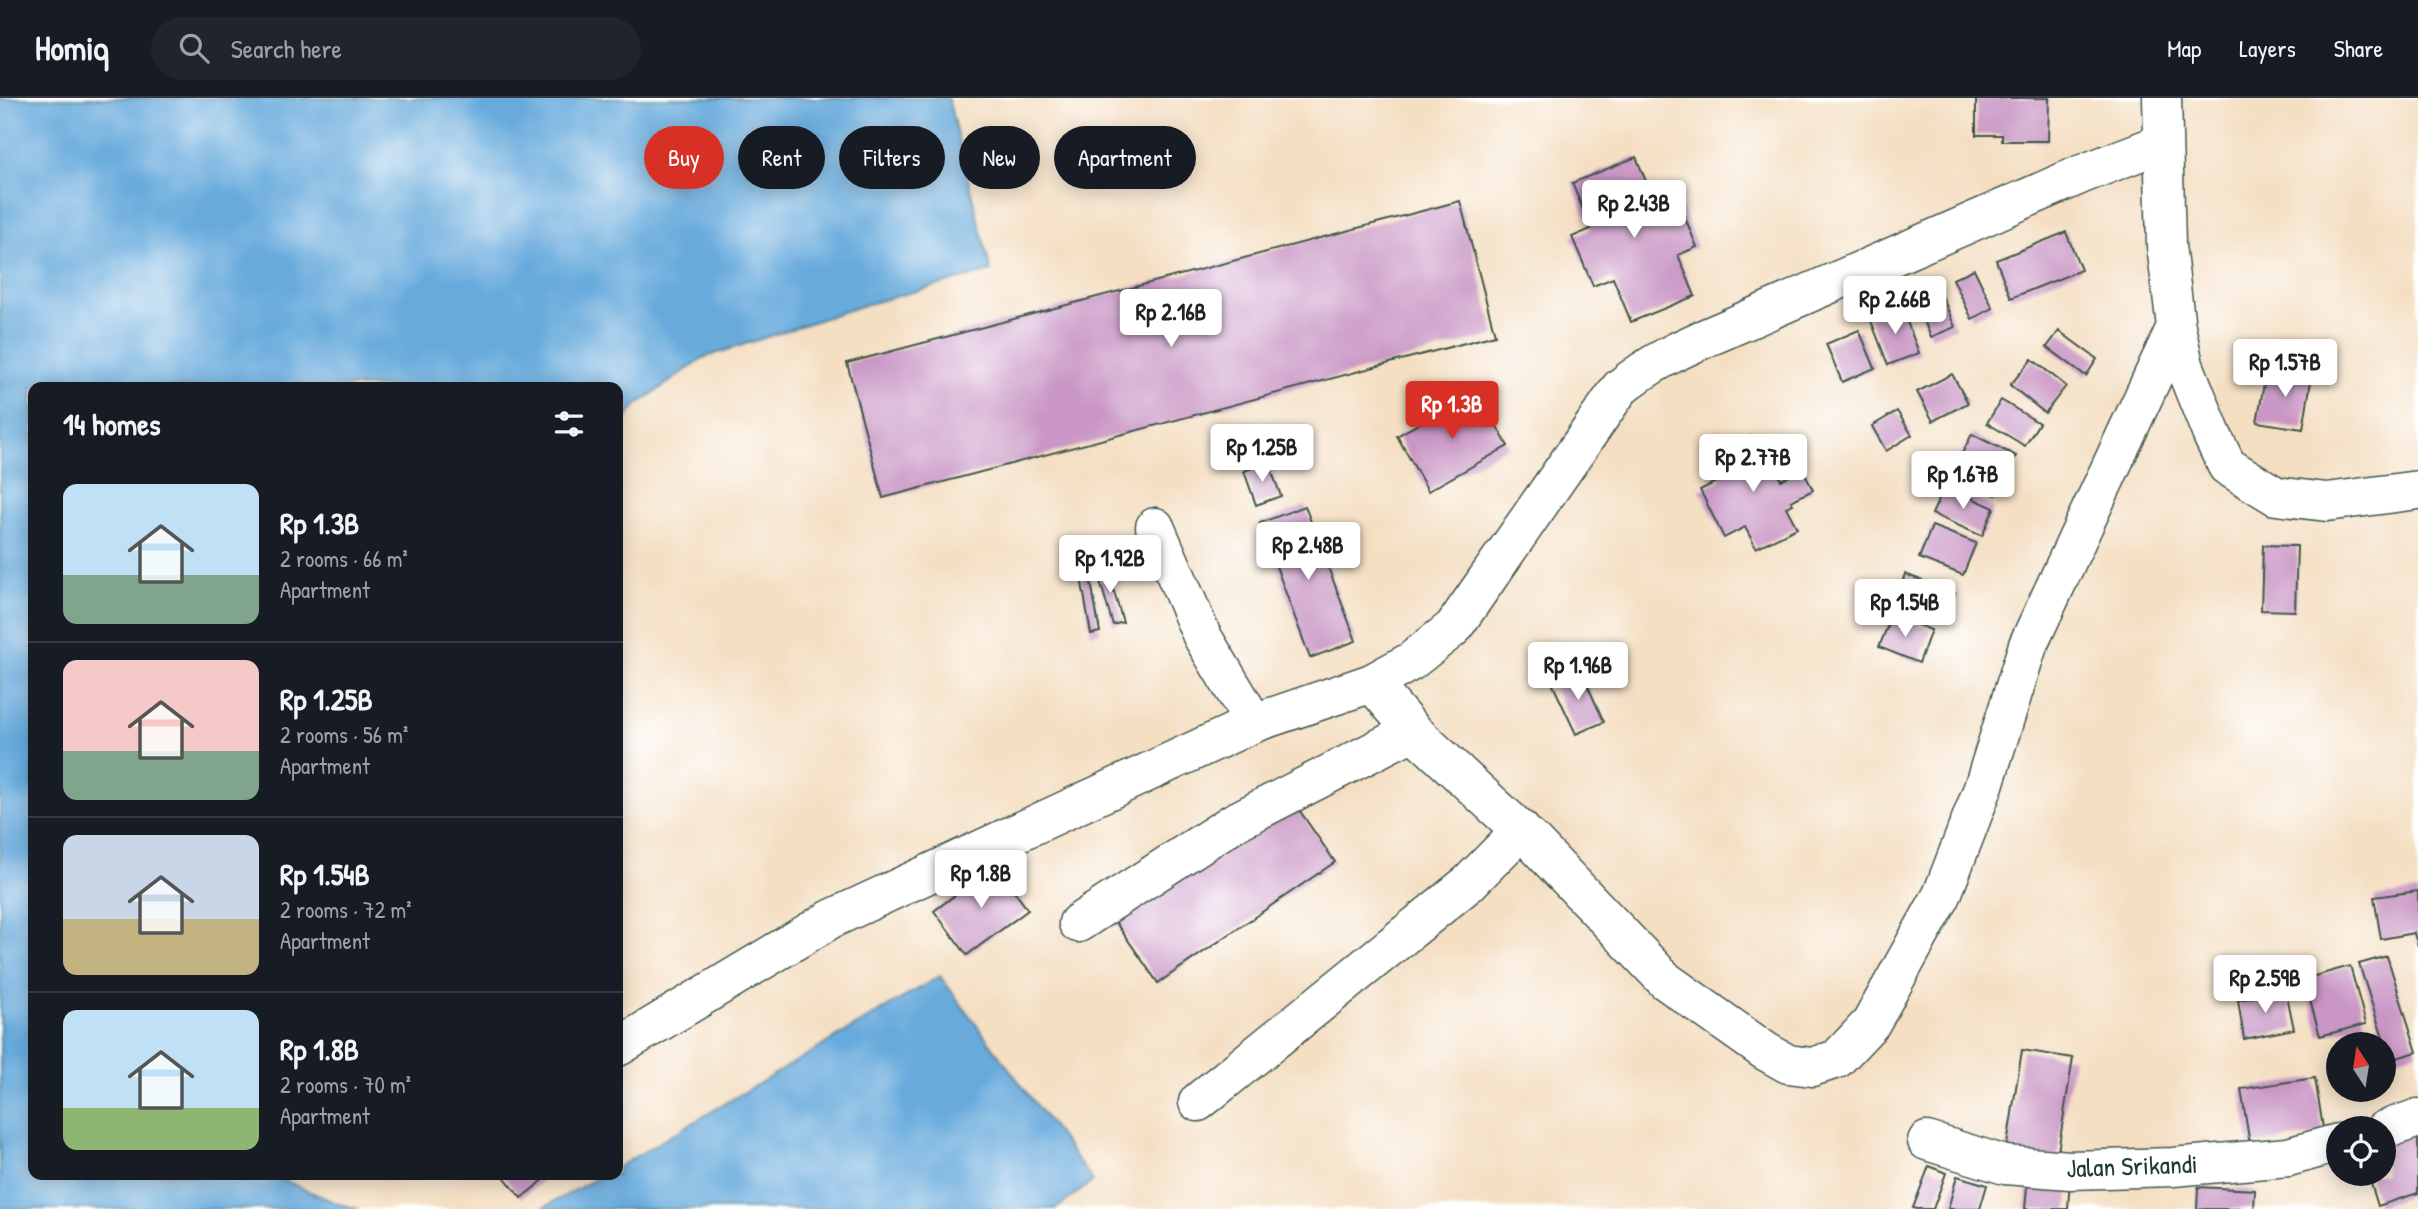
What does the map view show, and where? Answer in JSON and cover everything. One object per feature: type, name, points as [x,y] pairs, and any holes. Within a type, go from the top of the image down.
[{"type":"street","points":[[2162,98],[2165,245],[2176,327],[2184,365],[2227,466],[2276,496],[2327,502],[2418,490]]},
{"type":"street","points":[[623,1044],[831,919],[1254,723],[1372,683],[1409,662],[1453,628],[1620,388],[1642,370],[1690,345],[2081,174],[2162,143]]},
{"type":"street","points":[[1372,683],[1413,731],[1521,831],[1666,981],[1765,1051],[1788,1064],[1812,1068],[1838,1059],[1871,1023],[1942,895],[1983,788],[2028,645],[2176,327]]},
{"type":"street","points":[[1155,527],[1202,635],[1254,723]]},
{"type":"street","points":[[1078,923],[1233,822],[1413,731]]},
{"type":"street","points":[[1198,1102],[1469,883],[1521,831]]},
{"type":"street","points":[[2396,1126],[2418,1118]]},
{"type":"street","name":"Jalan Srikandi","points":[[1927,1141],[2006,1165],[2070,1170],[2173,1167],[2288,1157],[2326,1146]]},
{"type":"water","points":[[0,98],[948,98],[959,142],[959,189],[971,189],[991,271],[864,305],[703,358],[637,405],[623,423],[623,382],[28,382],[28,1180],[284,1180],[336,1203],[358,1209],[0,1209]]},
{"type":"water","points":[[940,976],[1093,1181],[1056,1209],[541,1209],[593,1180],[623,1180],[623,1164]]},
{"type":"building","points":[[1976,98],[2049,98],[2048,141],[2002,141],[2002,135],[1976,135]]},
{"type":"building","points":[[1636,157],[1656,206],[1677,198],[1697,247],[1678,255],[1695,296],[1631,322],[1613,278],[1593,286],[1572,237],[1591,229],[1572,183]]},
{"type":"building","points":[[1460,201],[1495,335],[883,498],[847,363]]},
{"type":"building","points":[[2066,232],[2081,270],[2011,298],[1996,260]]},
{"type":"building","points":[[1974,269],[1993,308],[1972,319],[1953,279]]},
{"type":"building","points":[[1937,284],[1955,327],[1931,337],[1912,294]]},
{"type":"building","points":[[1901,306],[1919,353],[1888,365],[1870,318]]},
{"type":"building","points":[[1859,330],[1875,368],[1842,382],[1826,344]]},
{"type":"building","points":[[2059,331],[2097,359],[2086,376],[2047,347]]},
{"type":"building","points":[[2032,359],[2066,386],[2045,413],[2010,385]]},
{"type":"building","points":[[2267,368],[2312,375],[2303,429],[2257,422]]},
{"type":"building","points":[[1952,374],[1968,403],[1933,421],[1917,392]]},
{"type":"building","points":[[1477,391],[1508,446],[1428,491],[1397,436]]},
{"type":"building","points":[[2001,400],[2039,423],[2025,446],[1987,423]]},
{"type":"building","points":[[1897,411],[1912,435],[1886,451],[1872,426]]},
{"type":"building","points":[[1972,434],[2016,456],[1996,495],[1952,473]]},
{"type":"building","points":[[1751,436],[1763,458],[1769,456],[1781,480],[1803,470],[1813,490],[1791,501],[1793,504],[1786,507],[1797,528],[1756,548],[1745,527],[1724,538],[1700,490],[1722,479],[1711,457]]},
{"type":"building","points":[[1268,462],[1281,496],[1256,505],[1244,471]]},
{"type":"building","points":[[1945,486],[1994,508],[1982,536],[1932,514]]},
{"type":"building","points":[[1305,506],[1356,641],[1310,658],[1260,523]]},
{"type":"building","points":[[1932,526],[1976,543],[1963,575],[1919,558]]},
{"type":"building","points":[[2263,545],[2297,546],[2295,611],[2261,610]]},
{"type":"building","points":[[1106,565],[1123,622],[1113,625],[1096,568]]},
{"type":"building","points":[[1089,571],[1100,632],[1091,634],[1080,572]]},
{"type":"building","points":[[1905,574],[1955,593],[1944,621],[1895,604]]},
{"type":"building","points":[[1892,615],[1931,630],[1919,663],[1879,647]]},
{"type":"building","points":[[1581,671],[1604,722],[1576,734],[1552,683]]},
{"type":"building","points":[[1291,798],[1335,862],[1158,983],[1114,920]]},
{"type":"building","points":[[995,865],[1028,910],[967,955],[934,911]]},
{"type":"building","points":[[2418,891],[2418,946],[2414,933],[2381,939],[2374,897]]},
{"type":"building","points":[[2387,956],[2417,1052],[2396,1058],[2396,1032],[2381,1032],[2359,964]]},
{"type":"building","points":[[2350,966],[2366,1024],[2326,1032],[2320,1036],[2304,979]]},
{"type":"building","points":[[2286,991],[2294,1029],[2244,1039],[2238,1000]]},
{"type":"building","points":[[2022,1050],[2073,1058],[2057,1158],[2006,1151]]},
{"type":"building","points":[[2315,1078],[2324,1134],[2250,1145],[2241,1089]]},
{"type":"building","points":[[2418,1124],[2418,1193],[2378,1206],[2372,1186],[2396,1186],[2396,1131]]},
{"type":"building","points":[[1929,1166],[1946,1173],[1933,1209],[1913,1208]]},
{"type":"building","points":[[2028,1175],[2070,1178],[2068,1209],[2025,1209]]},
{"type":"building","points":[[1957,1176],[1987,1185],[1980,1209],[1948,1209]]},
{"type":"building","points":[[507,1180],[544,1180],[521,1198]]},
{"type":"building","points":[[2198,1187],[2255,1190],[2254,1209],[2197,1209]]}]
